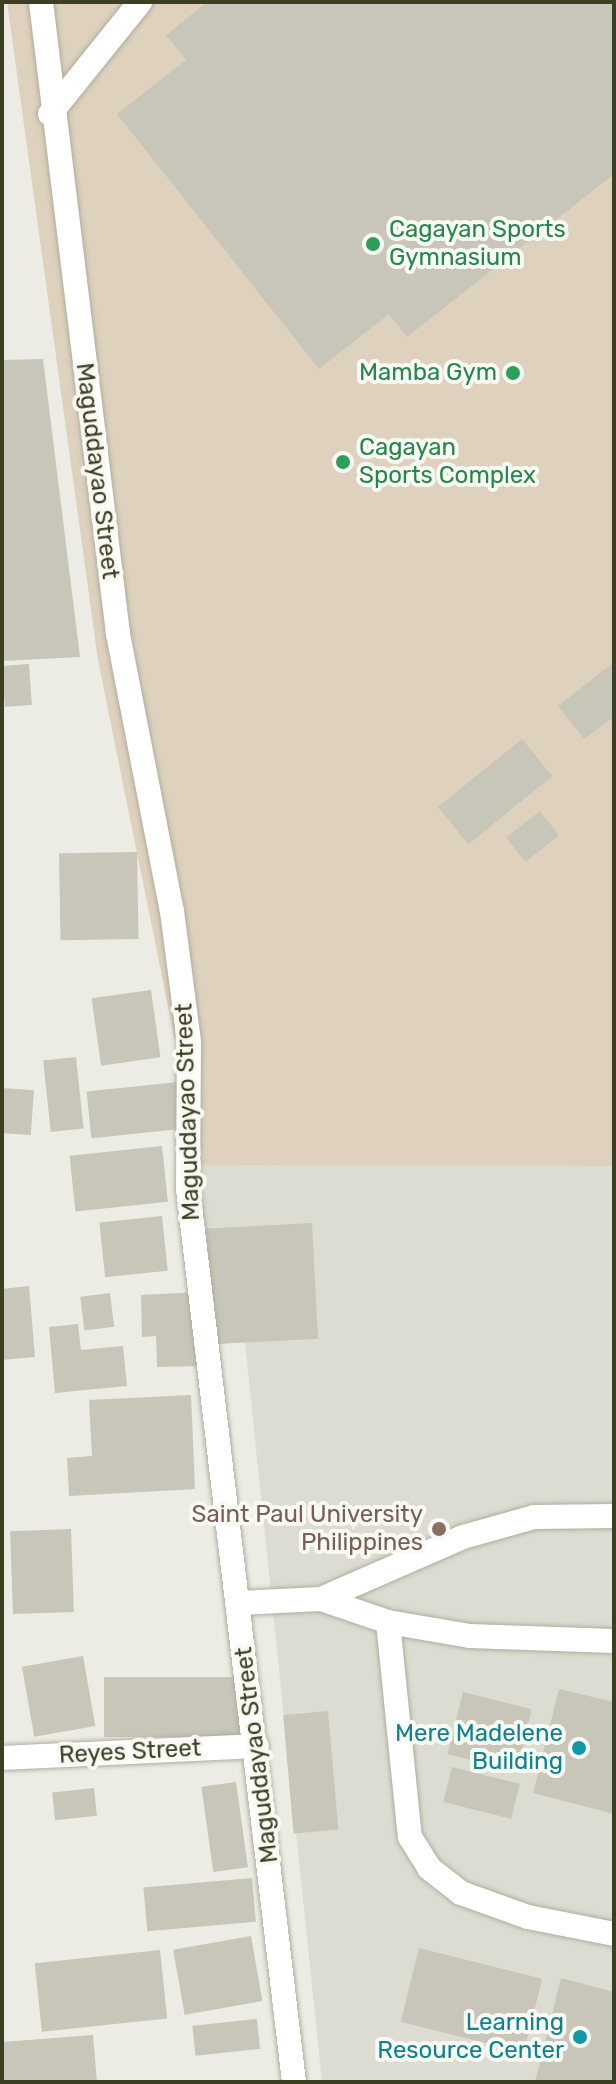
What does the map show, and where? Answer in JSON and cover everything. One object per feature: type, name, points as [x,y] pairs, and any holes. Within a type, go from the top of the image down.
[{"type":"street","name":"Maguddayao Street","points":[[41,2],[50,114],[118,634],[189,1042],[188,1189],[257,1746],[294,2082]]},
{"type":"street","points":[[50,114],[140,2]]},
{"type":"street","points":[[239,1603],[321,1599],[463,1537],[534,1517],[614,1516]]},
{"type":"street","points":[[321,1599],[388,1622],[470,1636],[614,1641]]},
{"type":"street","points":[[388,1622],[410,1837],[429,1868],[461,1893],[528,1917],[614,1934]]},
{"type":"street","name":"Reyes Street","points":[[2,1758],[257,1746]]},
{"type":"shaded area","name":"Cagayan Sports Complex","points":[[7,2],[614,2],[614,1166],[200,1165],[98,660]]},
{"type":"shaded area","name":"Saint Paul University Philippines","points":[[200,1165],[614,1166],[614,2082],[322,2082],[245,1343],[202,1229]]},
{"type":"building","name":"Cagayan Sports Gymnasium","points":[[207,2],[614,2],[614,174],[407,337],[389,314],[319,369],[117,114],[186,60],[166,35]]},
{"type":"building","points":[[43,359],[80,657],[2,661],[2,360]]},
{"type":"building","points":[[614,662],[614,717],[584,739],[558,706]]},
{"type":"building","points":[[29,664],[32,705],[5,707],[2,666]]},
{"type":"building","points":[[522,739],[552,776],[468,844],[438,807]]},
{"type":"building","points":[[540,811],[559,835],[525,862],[506,837]]},
{"type":"building","points":[[137,852],[139,939],[61,940],[59,853]]},
{"type":"building","points":[[151,990],[160,1057],[101,1066],[92,998]]},
{"type":"building","points":[[76,1057],[84,1129],[51,1132],[43,1060]]},
{"type":"building","points":[[178,1082],[183,1129],[91,1138],[87,1092]]},
{"type":"building","points":[[2,1088],[34,1090],[31,1135],[2,1133]]},
{"type":"building","points":[[162,1146],[168,1202],[75,1211],[70,1156]]},
{"type":"building","points":[[162,1216],[168,1271],[105,1277],[99,1223]]},
{"type":"building","points":[[312,1223],[318,1339],[208,1345],[202,1229]]},
{"type":"building","points":[[29,1286],[35,1357],[2,1360],[2,1289]]},
{"type":"building","points":[[198,1292],[200,1366],[157,1367],[156,1336],[142,1337],[141,1295]]},
{"type":"building","points":[[110,1293],[114,1327],[84,1330],[80,1297]]},
{"type":"building","points":[[78,1324],[81,1350],[123,1346],[127,1386],[55,1393],[49,1327]]},
{"type":"building","points":[[191,1395],[195,1489],[69,1496],[67,1458],[92,1456],[89,1400]]},
{"type":"building","points":[[71,1529],[74,1612],[13,1614],[10,1531]]},
{"type":"building","points":[[83,1656],[95,1726],[34,1737],[22,1667]]},
{"type":"building","points":[[104,1677],[247,1677],[247,1737],[104,1737]]},
{"type":"building","name":"Mere Madelene Building","points":[[559,1689],[614,1702],[614,1814],[533,1793]]},
{"type":"building","points":[[463,1692],[532,1709],[516,1771],[448,1754]]},
{"type":"building","points":[[328,1711],[338,1830],[294,1833],[283,1715]]},
{"type":"building","points":[[452,1767],[520,1784],[511,1819],[443,1802]]},
{"type":"building","points":[[236,1782],[248,1867],[213,1872],[201,1787]]},
{"type":"building","points":[[94,1788],[97,1816],[55,1820],[52,1792]]},
{"type":"building","points":[[252,1878],[256,1922],[147,1931],[143,1887]]},
{"type":"building","points":[[251,1936],[262,2001],[185,2015],[173,1950]]},
{"type":"building","points":[[419,1948],[542,1979],[524,2052],[401,2022]]},
{"type":"building","points":[[160,1950],[167,2019],[42,2032],[35,1963]]},
{"type":"building","name":"Learning Resource Center","points":[[561,1978],[614,1992],[614,2082],[535,2082]]},
{"type":"building","points":[[257,2019],[260,2049],[195,2056],[192,2026]]},
{"type":"building","points":[[93,2035],[97,2082],[2,2082],[2,2042]]},
{"type":"place","name":"Cagayan Sports Gymnasium","points":[[373,244]]},
{"type":"place","name":"Mamba Gym","points":[[513,373]]},
{"type":"place","name":"Cagayan Sports Complex","points":[[343,462]]},
{"type":"place","name":"Saint Paul University Philippines","points":[[439,1529]]},
{"type":"place","name":"Mere Madelene Building","points":[[579,1748]]},
{"type":"place","name":"Learning Resource Center","points":[[580,2037]]}]
